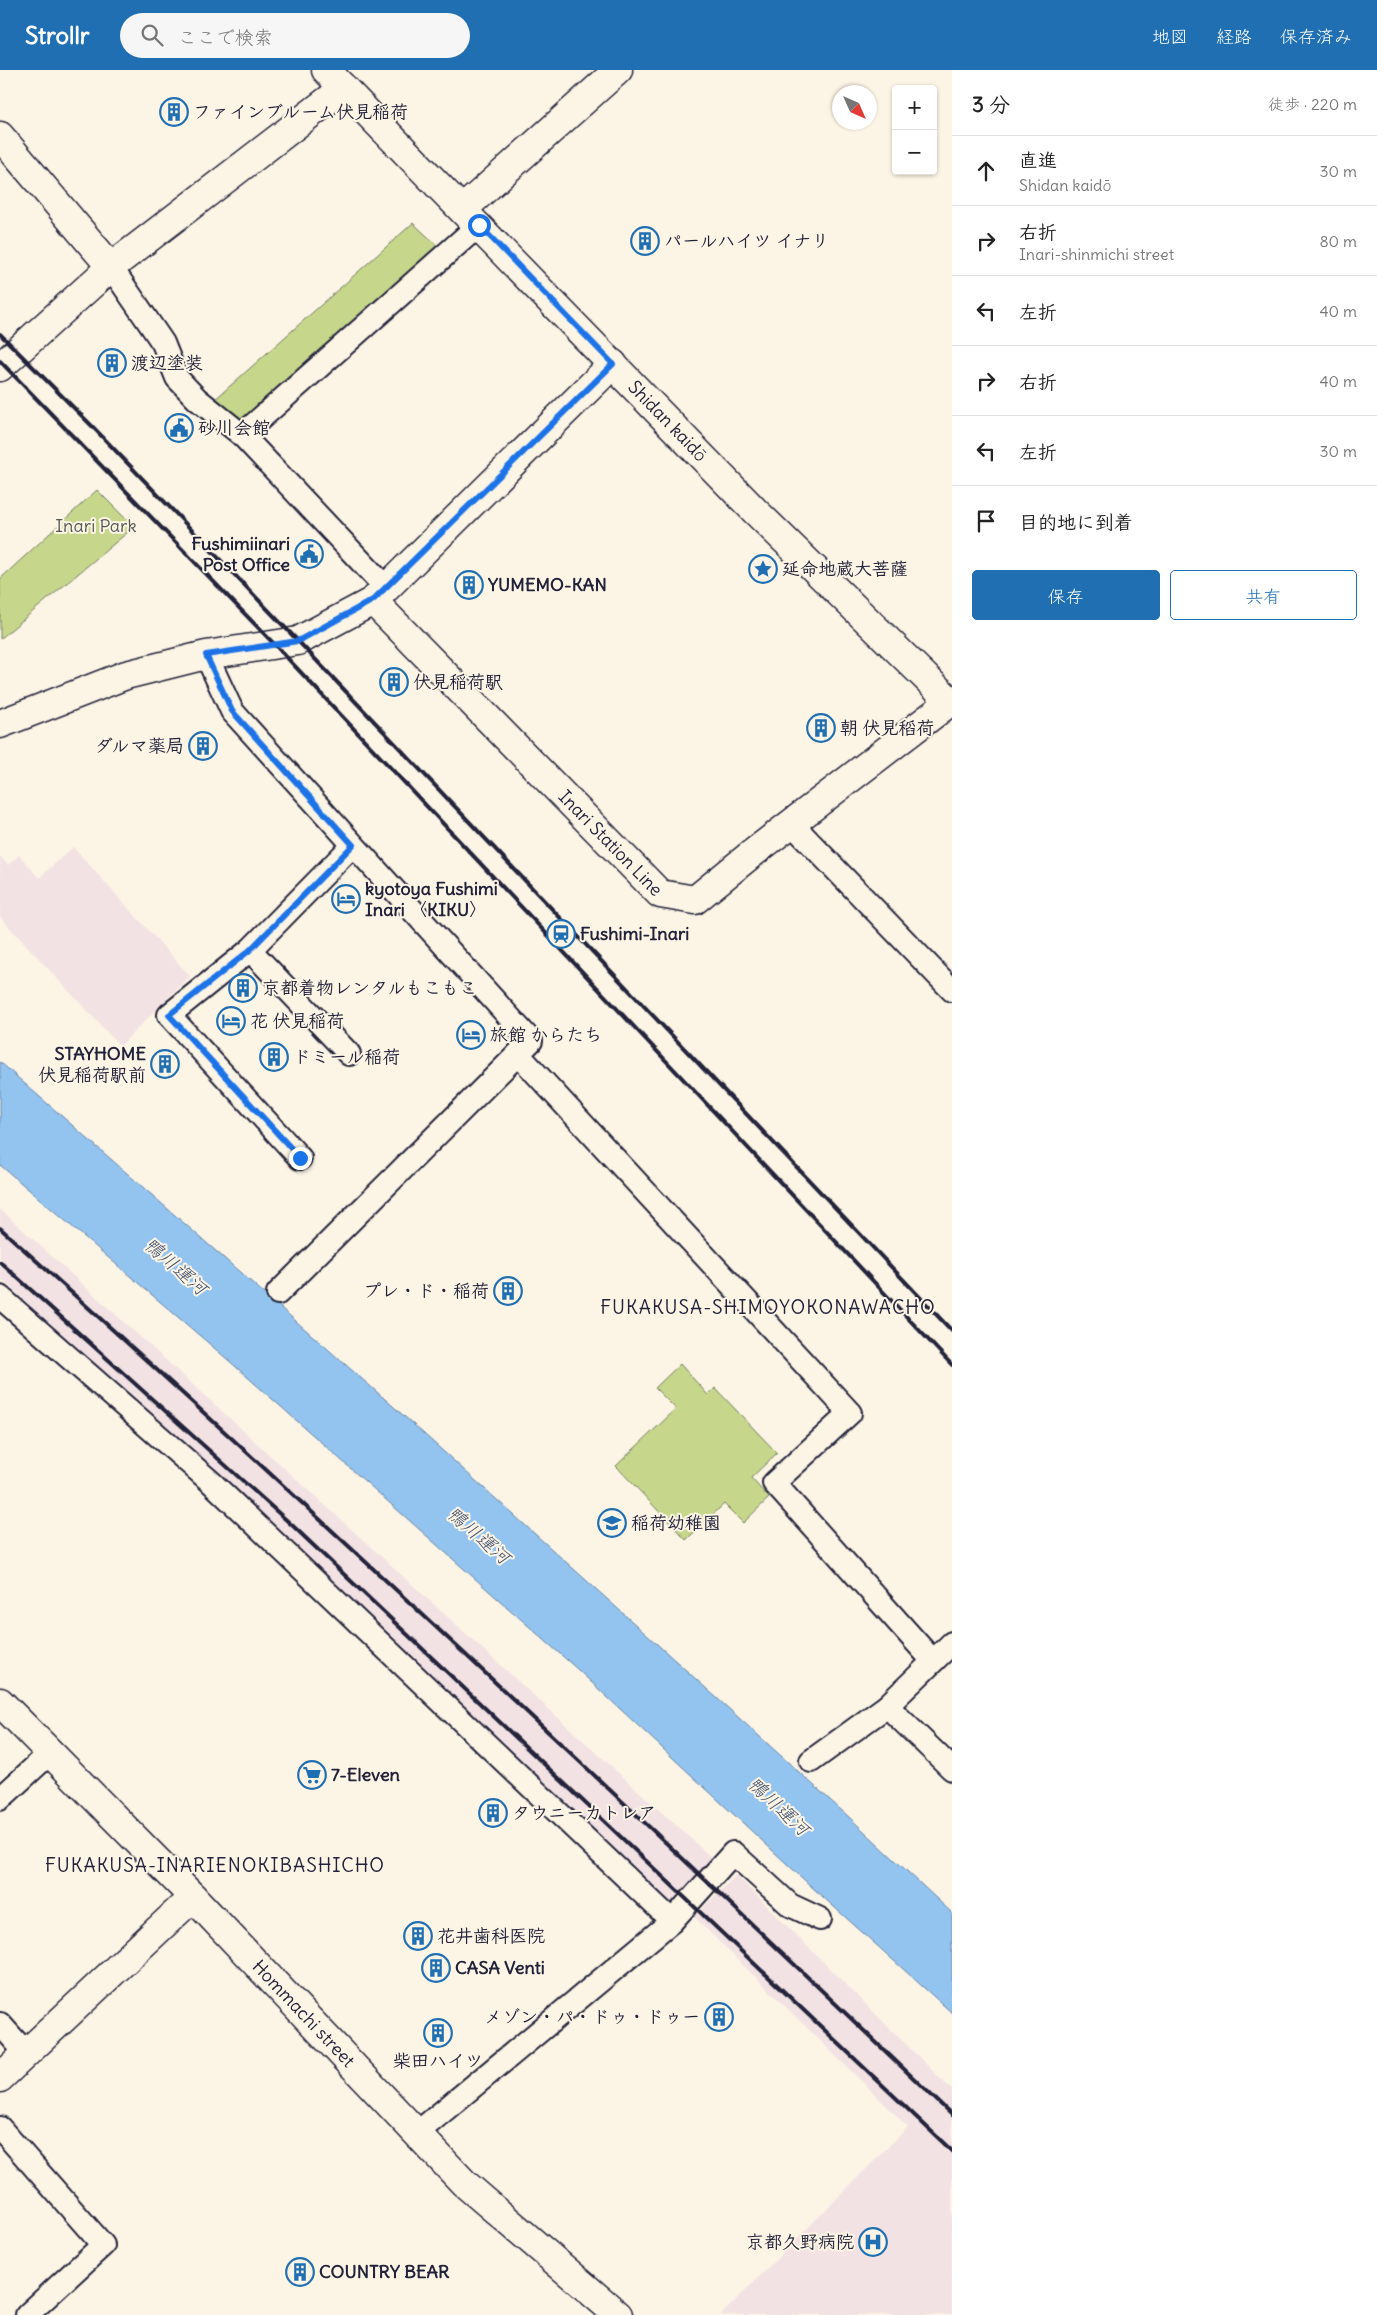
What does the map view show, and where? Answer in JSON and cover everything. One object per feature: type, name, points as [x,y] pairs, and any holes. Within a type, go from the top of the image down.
[{"type":"street","points":[[471,217],[618,70]]},
{"type":"street","points":[[0,367],[111,267],[335,79]]},
{"type":"street","name":"Shidan kaidō","points":[[335,79],[754,510],[952,701]]},
{"type":"street","points":[[0,136],[111,267]]},
{"type":"street","points":[[0,724],[126,674],[206,655],[298,641],[379,594],[613,364]]},
{"type":"street","name":"Inari Station Line","points":[[379,594],[660,894],[695,900],[952,701]]},
{"type":"street","name":"Hommachi street","points":[[0,1702],[193,1897],[464,2183],[618,2315]]},
{"type":"street","points":[[0,2078],[193,1897]]},
{"type":"lane","points":[[242,435],[471,217]]},
{"type":"lane","points":[[111,267],[163,343],[177,378],[197,399],[242,435],[379,594]]},
{"type":"lane","points":[[206,655],[232,711],[531,1041],[278,1293]]},
{"type":"lane","points":[[792,824],[952,990]]},
{"type":"lane","points":[[300,1158],[169,1015],[250,950],[353,845]]},
{"type":"lane","points":[[250,950],[349,1054]]},
{"type":"lane","points":[[518,1054],[850,1413],[774,1483],[933,1661]]},
{"type":"lane","points":[[0,1297],[211,1482],[672,1921]]},
{"type":"lane","points":[[811,1761],[887,1706],[952,1643]]},
{"type":"lane","points":[[887,1706],[952,1769]]},
{"type":"lane","points":[[0,1800],[50,1753]]},
{"type":"lane","points":[[417,2133],[672,1921],[733,1853],[790,1906],[820,1919]]},
{"type":"lane","points":[[0,2024],[26,2053]]},
{"type":"lane","points":[[0,2128],[103,2244],[27,2315]]},
{"type":"shaded area","points":[[73,847],[190,976],[120,1046],[0,917],[0,856],[8,865],[19,855],[39,878]]},
{"type":"shaded area","points":[[0,1209],[712,1858],[670,1904],[0,1278]]},
{"type":"shaded area","points":[[736,1875],[952,2090],[952,2315],[721,2315],[908,2127],[694,1917]]},
{"type":"green space","points":[[413,223],[441,249],[244,427],[227,408],[212,402]]},
{"type":"green space","name":"Inari Park","points":[[97,490],[134,527],[0,639],[0,579]]},
{"type":"green space","points":[[680,1364],[708,1395],[715,1388],[777,1453],[751,1478],[769,1498],[743,1523],[724,1504],[686,1540],[616,1466],[676,1409],[655,1388]]},
{"type":"water","name":"鴨川運河","points":[[0,1062],[394,1407],[850,1818],[952,1913],[952,2013],[814,1889],[577,1669],[227,1359],[0,1165]]},
{"type":"railway","points":[[0,334],[91,425],[298,641],[952,1331]]},
{"type":"railway","points":[[0,361],[276,646],[952,1365]]},
{"type":"railway","points":[[0,1228],[480,1668],[952,2115]]},
{"type":"railway","points":[[0,1262],[293,1526],[952,2151]]},
{"type":"place","name":"ファインブルーム伏見稲荷","points":[[174,112]]},
{"type":"place","name":"パールハイツ イナリ","points":[[645,241]]},
{"type":"place","name":"渡辺塗装","points":[[112,363]]},
{"type":"place","name":"砂川会館","points":[[179,428]]},
{"type":"place","name":"Fushimiinari Post Office","points":[[309,554]]},
{"type":"place","name":"延命地蔵大菩薩","points":[[763,569]]},
{"type":"place","name":"YUMEMO-KAN","points":[[469,585]]},
{"type":"place","name":"伏見稲荷駅","points":[[394,682]]},
{"type":"place","name":"朝 伏見稻荷","points":[[821,728]]},
{"type":"place","name":"ダルマ薬局","points":[[203,746]]},
{"type":"place","name":"kyotoya Fushimi Inari 〈KIKU〉","points":[[346,899]]},
{"type":"place","name":"Fushimi-Inari","points":[[561,934]]},
{"type":"place","name":"京都着物レンタルもこもこ","points":[[243,988]]},
{"type":"place","name":"花 伏見稲荷","points":[[231,1021]]},
{"type":"place","name":"旅館 からたち","points":[[471,1035]]},
{"type":"place","name":"ドミール稲荷","points":[[274,1057]]},
{"type":"place","name":"STAYHOME 伏見稲荷駅前","points":[[165,1064]]},
{"type":"place","name":"プレ・ド・稲荷","points":[[508,1291]]},
{"type":"place","name":"稲荷幼稚園","points":[[612,1523]]},
{"type":"place","name":"7-Eleven","points":[[312,1775]]},
{"type":"place","name":"タウニーカトレア","points":[[493,1813]]},
{"type":"place","name":"花井歯科医院","points":[[418,1936]]},
{"type":"place","name":"CASA Venti","points":[[436,1968]]},
{"type":"place","name":"メゾン・パ・ドゥ・ドゥー","points":[[719,2017]]},
{"type":"place","name":"柴田ハイツ","points":[[438,2033]]},
{"type":"place","name":"京都久野病院","points":[[873,2242]]},
{"type":"place","name":"COUNTRY BEAR","points":[[300,2272]]},
{"type":"district","name":"FUKAKUSA-SHIMOYOKONAWACHO","points":[[768,1307]]},
{"type":"district","name":"FUKAKUSA-INARIENOKIBASHICHO","points":[[215,1865]]},
{"type":"route","points":[[300,1158],[169,1015],[250,950],[353,845],[232,711],[206,655],[276,646],[298,641],[373,600],[613,364],[479,225]]}]
